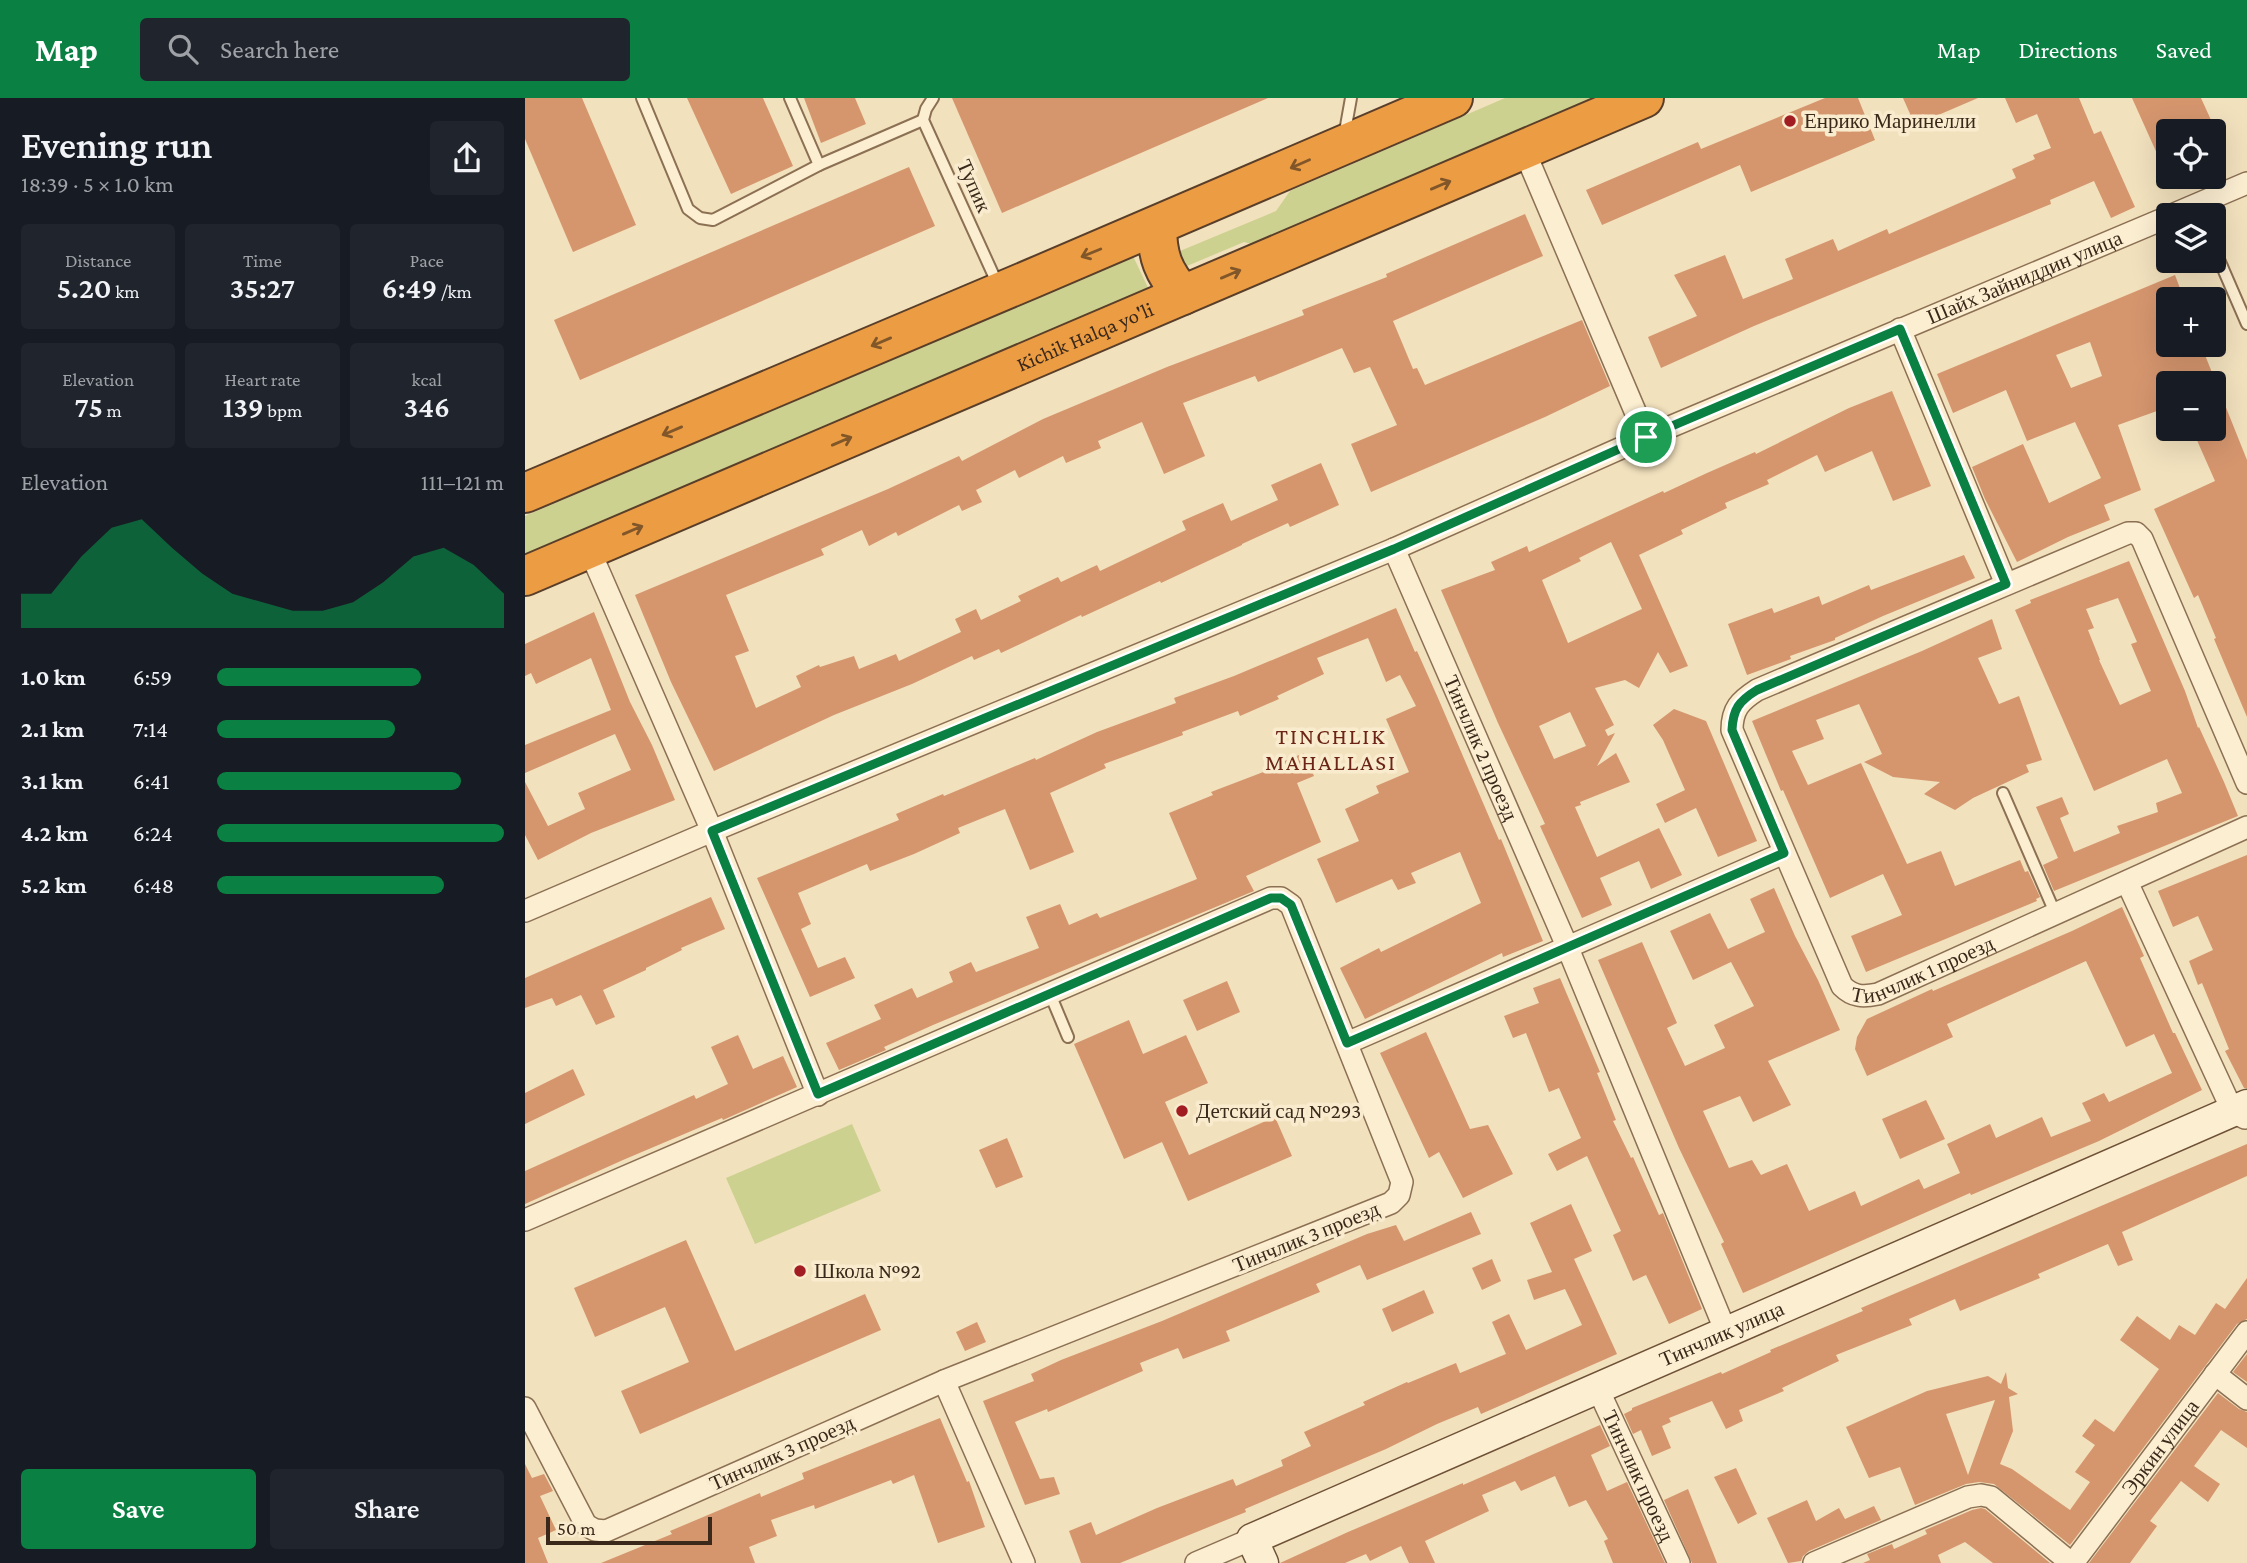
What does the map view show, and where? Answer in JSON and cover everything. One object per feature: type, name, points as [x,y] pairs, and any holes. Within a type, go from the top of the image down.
[{"type":"highway","points":[[525,493],[1453,98]]},
{"type":"highway","name":"Kichik Halqa yo'li","points":[[525,576],[1644,98]]},
{"type":"highway","points":[[1157,226],[1157,248],[1163,268],[1183,295]]},
{"type":"street","points":[[1524,150],[1646,437]]},
{"type":"street","name":"Шайх Зайниддин улица","points":[[2210,203],[2247,183]]},
{"type":"street","name":"Шайх Зайниддин улица","points":[[525,911],[1394,549],[1646,437],[2156,222]]},
{"type":"street","points":[[1900,329],[2006,584]]},
{"type":"street","name":"Тинчлик 1 проезд","points":[[2247,783],[2142,540],[2136,533],[2128,533],[1757,690],[1745,698],[1732,718],[1732,730],[1842,986],[1857,996],[1878,994],[2247,827]]},
{"type":"street","points":[[589,549],[712,831],[818,1094]]},
{"type":"street","name":"Тинчлик 2 проезд","points":[[1394,549],[1567,946],[1726,1332]]},
{"type":"street","points":[[1347,1043],[1784,853]]},
{"type":"street","points":[[2127,882],[2242,1112]]},
{"type":"street","name":"Тинчлик 3 проезд","points":[[525,1220],[1271,898],[1281,898],[1291,905],[1402,1182],[1399,1195],[1391,1203],[944,1381],[606,1531],[595,1530],[586,1525],[525,1408]]},
{"type":"street","name":"Тинчлик улица","points":[[1196,1563],[1257,1551],[1597,1387],[2242,1112]]},
{"type":"street","name":"Эркин улица","points":[[2072,1563],[2247,1332]]},
{"type":"street","points":[[2215,1374],[2247,1399]]},
{"type":"street","points":[[944,1381],[1024,1563]]},
{"type":"street","name":"Тинчлик проезд","points":[[1597,1387],[1679,1563]]},
{"type":"street","points":[[1814,1563],[1968,1497],[1981,1495],[1991,1497],[2072,1563]]},
{"type":"lane","points":[[642,98],[688,209],[700,218],[713,220],[819,165],[923,120],[933,98]]},
{"type":"lane","points":[[790,98],[819,165]]},
{"type":"lane","points":[[1342,146],[1351,98]]},
{"type":"lane","name":"Тупик","points":[[923,120],[1000,291]]},
{"type":"lane","points":[[2225,273],[2247,324]]},
{"type":"lane","points":[[2003,793],[2056,915]]},
{"type":"lane","points":[[1050,994],[1068,1037]]},
{"type":"green space","points":[[1505,98],[1604,98],[1262,247],[1244,242],[1187,266],[1180,251],[1276,211],[1290,191]]},
{"type":"green space","points":[[1133,256],[1151,294],[525,560],[525,516]]},
{"type":"green space","points":[[852,1124],[881,1191],[755,1244],[726,1178]]},
{"type":"building","points":[[525,98],[582,98],[636,225],[573,252],[525,139]]},
{"type":"building","points":[[687,98],[763,98],[793,166],[731,194]]},
{"type":"building","points":[[804,98],[855,98],[866,124],[821,143]]},
{"type":"building","points":[[952,98],[1268,98],[1002,213]]},
{"type":"building","points":[[1825,98],[1858,98],[1875,140],[1751,192],[1740,165],[1602,225],[1586,190],[1698,142],[1701,149]]},
{"type":"building","points":[[1903,98],[1978,98],[1915,125]]},
{"type":"building","points":[[2005,98],[2079,98],[2094,134],[2101,131],[2135,207],[2111,218],[2094,181],[2050,200],[2051,204],[1754,326],[1661,368],[1648,337],[1697,316],[1674,275],[1725,255],[1743,299],[1793,279],[1785,259],[1833,239],[1838,251],[1887,229],[1889,234],[2016,178],[2012,169],[2035,159],[2033,155],[2051,148],[2037,114],[2016,123]]},
{"type":"building","points":[[2132,98],[2201,98],[2211,119],[2156,119],[2156,151]]},
{"type":"building","points":[[909,167],[935,226],[580,380],[554,320]]},
{"type":"building","points":[[1525,214],[1543,256],[1393,321],[1413,369],[1417,368],[1425,385],[1582,320],[1610,386],[1371,492],[1351,444],[1397,425],[1370,367],[1354,373],[1342,348],[1258,382],[1255,376],[1183,403],[1205,456],[1164,474],[1142,422],[1098,441],[1101,448],[1066,463],[1063,456],[1019,478],[1015,470],[976,490],[982,502],[962,511],[959,505],[898,536],[896,532],[869,546],[862,530],[821,549],[824,555],[726,595],[749,651],[735,656],[756,708],[801,687],[796,676],[819,665],[820,667],[854,656],[859,669],[896,654],[899,661],[961,632],[955,619],[976,609],[981,620],[1021,601],[1018,596],[1058,577],[1061,582],[1097,565],[1100,571],[1186,530],[1182,521],[1223,503],[1231,521],[1278,500],[1271,485],[1321,463],[1339,505],[1290,527],[1288,523],[1161,583],[1160,581],[1082,617],[1081,615],[1001,653],[999,649],[974,660],[972,656],[912,684],[834,715],[714,771],[671,682],[635,595],[888,489],[959,456],[962,461],[1043,419],[1167,367],[1304,315],[1302,310],[1387,277],[1386,274]]},
{"type":"building","points":[[2175,275],[2180,287],[2156,287],[2156,357],[2206,357],[2211,371],[2156,371],[2156,411],[2118,425],[2141,490],[2104,505],[2110,520],[2017,562],[1972,467],[2023,444],[2049,503],[2101,478],[2075,422],[2027,441],[2006,390],[1953,413],[1937,374]],"holes":[[[2090,342],[2102,376],[2071,388],[2056,355]]]},
{"type":"building","points":[[1892,391],[1931,486],[1893,501],[1872,451],[1825,472],[1817,455],[1767,480],[1769,484],[1725,503],[1727,508],[1681,530],[1683,534],[1639,555],[1688,666],[1670,673],[1658,652],[1639,688],[1625,680],[1595,688],[1614,725],[1605,730],[1608,736],[1615,733],[1597,766],[1616,753],[1630,782],[1580,802],[1581,805],[1575,807],[1597,857],[1659,828],[1682,875],[1651,889],[1639,861],[1600,878],[1612,905],[1582,918],[1540,826],[1545,824],[1441,590],[1495,570],[1491,562],[1527,546],[1529,552],[1663,491],[1664,493],[1755,452],[1756,454],[1849,408]],"holes":[[[1611,542],[1642,609],[1568,643],[1542,580],[1581,561],[1579,558]],[[1570,712],[1586,746],[1554,759],[1539,726]]]},
{"type":"building","points":[[2226,408],[2247,460],[2247,717],[2198,595],[2194,598],[2154,509],[2215,481],[2197,441],[2226,441]]},
{"type":"building","points":[[1964,555],[1975,578],[1883,616],[1835,640],[1790,656],[1791,659],[1747,675],[1728,624],[1772,608],[1774,613],[1819,596],[1822,605],[1869,585],[1871,590]]},
{"type":"building","points":[[2129,561],[2185,691],[2198,728],[2238,816],[2054,891],[2043,865],[2058,858],[2036,807],[2062,797],[2069,814],[2060,818],[2074,852],[2120,833],[2117,826],[2158,812],[2156,803],[2182,793],[2167,759],[2094,791],[2015,610],[2031,603],[2030,600]],"holes":[[[2118,598],[2137,642],[2131,644],[2151,691],[2120,705],[2088,630],[2094,628],[2086,609]]]},
{"type":"building","points":[[1396,608],[1499,840],[1501,839],[1543,941],[1503,957],[1502,953],[1365,1019],[1340,968],[1379,948],[1381,952],[1481,903],[1460,852],[1411,873],[1416,883],[1398,890],[1392,879],[1336,903],[1317,859],[1359,841],[1345,809],[1379,793],[1376,786],[1409,772],[1386,719],[1416,706],[1400,675],[1386,682],[1368,638],[1317,658],[1324,674],[1277,696],[1279,699],[1240,716],[1238,711],[1104,764],[1106,768],[1050,793],[1074,852],[1030,870],[1005,809],[958,828],[960,833],[914,854],[870,871],[867,864],[798,893],[811,924],[801,929],[818,968],[845,957],[855,978],[810,997],[757,878],[899,820],[896,814],[943,794],[944,796],[1035,758],[1036,760],[1097,732],[1176,703],[1174,698],[1234,676]]},
{"type":"building","points":[[594,612],[630,702],[675,800],[591,833],[538,860],[525,835],[525,782],[548,826],[585,809],[578,793],[631,770],[615,734],[525,773],[525,745],[611,710],[591,658],[536,684],[531,673],[525,676],[525,644]]},
{"type":"building","points":[[1992,619],[2002,649],[1978,658],[1999,704],[2019,696],[2042,760],[2026,765],[2029,772],[1973,798],[1955,810],[1924,794],[1940,782],[1893,777],[1864,762],[1882,754],[1859,704],[1816,720],[1824,739],[1792,751],[1808,785],[1861,763],[1907,864],[1941,851],[1955,886],[2020,860],[2040,897],[2037,901],[1866,972],[1851,936],[1902,915],[1883,874],[1830,898],[1752,721]]},
{"type":"building","points":[[1674,709],[1706,721],[1757,841],[1718,857],[1696,808],[1665,823],[1656,804],[1685,790],[1663,740],[1653,725]]},
{"type":"building","points":[[1304,753],[1314,776],[1297,783],[1321,842],[1246,876],[1254,891],[933,1025],[884,1047],[886,1050],[839,1070],[826,1043],[881,1019],[874,1005],[912,988],[917,998],[953,982],[949,972],[971,962],[976,972],[1039,948],[1026,917],[1060,904],[1069,925],[1097,913],[1100,918],[1197,879],[1169,813],[1213,795],[1211,792]]},
{"type":"building","points":[[2247,855],[2247,1088],[2244,1088],[2225,1051],[2229,1049],[2202,983],[2198,985],[2189,961],[2213,950],[2198,916],[2173,927],[2158,891]]},
{"type":"building","points":[[1774,888],[1840,1030],[1768,1061],[1791,1105],[1753,1122],[1740,1096],[1703,1111],[1729,1168],[1752,1160],[1761,1175],[1787,1164],[1809,1211],[1855,1191],[1861,1206],[1919,1179],[1924,1189],[1960,1173],[1947,1144],[1990,1124],[1996,1138],[2042,1117],[2051,1137],[2091,1121],[2082,1103],[2104,1093],[2109,1102],[2172,1073],[2154,1034],[2126,1047],[2086,961],[1947,1024],[1953,1037],[1867,1076],[1855,1049],[1857,1037],[1867,1019],[2122,907],[2144,956],[2140,958],[2202,1090],[2099,1141],[1971,1195],[1970,1193],[1743,1293],[1721,1244],[1724,1242],[1679,1148],[1598,960],[1642,942],[1677,1023],[1667,1028],[1685,1066],[1725,1048],[1714,1025],[1754,1006],[1731,962],[1693,980],[1670,931],[1710,913],[1728,949],[1765,932],[1750,899]]},
{"type":"building","points":[[711,897],[725,929],[681,948],[682,950],[646,970],[603,990],[615,1017],[596,1025],[581,995],[556,1006],[552,998],[525,1008],[525,978]]},
{"type":"building","points":[[1560,978],[1600,1072],[1597,1073],[1616,1120],[1613,1121],[1631,1158],[1633,1157],[1659,1215],[1663,1213],[1702,1309],[1669,1324],[1646,1275],[1633,1281],[1613,1235],[1621,1231],[1587,1156],[1557,1171],[1548,1154],[1581,1138],[1559,1088],[1549,1092],[1526,1033],[1513,1038],[1504,1016],[1539,1003],[1533,988]]},
{"type":"building","points":[[1227,981],[1240,1012],[1197,1031],[1183,1000]]},
{"type":"building","points":[[1129,1020],[1143,1054],[1186,1035],[1208,1083],[1165,1102],[1189,1155],[1275,1117],[1292,1156],[1188,1201],[1162,1142],[1124,1159],[1074,1044]]},
{"type":"building","points":[[1426,1032],[1470,1129],[1488,1125],[1513,1174],[1463,1198],[1439,1152],[1429,1158],[1380,1053]]},
{"type":"building","points":[[738,1035],[753,1069],[783,1056],[797,1087],[525,1204],[525,1171],[694,1095],[696,1099],[728,1084],[711,1047]]},
{"type":"building","points":[[573,1069],[585,1095],[525,1124],[525,1093]]},
{"type":"building","points":[[1926,1100],[1945,1139],[1900,1159],[1882,1119]]},
{"type":"building","points":[[1007,1138],[1023,1177],[996,1188],[979,1150]]},
{"type":"building","points":[[2247,1144],[2247,1176],[2122,1232],[2133,1260],[2118,1266],[2108,1244],[2038,1274],[2040,1278],[1960,1311],[1955,1299],[1909,1319],[1912,1325],[1836,1355],[1839,1361],[1782,1388],[1784,1391],[1739,1410],[1743,1421],[1726,1429],[1712,1401],[1669,1418],[1671,1422],[1662,1426],[1671,1448],[1652,1456],[1641,1430],[1633,1434],[1624,1414],[1632,1408],[1721,1372],[1722,1374],[1771,1352],[1770,1350],[1863,1311],[1861,1308]]},
{"type":"building","points":[[1571,1204],[1592,1251],[1574,1259],[1617,1354],[1481,1414],[1478,1407],[1437,1424],[1386,1449],[1245,1509],[1246,1512],[1120,1563],[1081,1563],[1069,1531],[1091,1522],[1096,1535],[1233,1479],[1236,1486],[1283,1466],[1281,1460],[1311,1446],[1304,1432],[1365,1405],[1363,1402],[1456,1363],[1460,1373],[1506,1354],[1492,1322],[1509,1314],[1526,1350],[1582,1325],[1565,1289],[1534,1300],[1527,1280],[1552,1272],[1530,1223]]},
{"type":"building","points":[[1471,1212],[1481,1234],[1367,1280],[1360,1265],[1316,1284],[1320,1292],[1226,1331],[1230,1341],[1183,1359],[1178,1348],[1140,1363],[1143,1371],[1048,1412],[1047,1409],[1015,1422],[1040,1479],[1054,1477],[1060,1494],[1025,1505],[983,1401],[1034,1381],[1031,1374],[1061,1360],[1162,1321],[1367,1234],[1396,1225],[1404,1241]]},
{"type":"building","points":[[686,1240],[735,1351],[865,1294],[881,1330],[640,1434],[621,1391],[689,1362],[665,1307],[595,1337],[574,1288]]},
{"type":"building","points":[[1492,1259],[1501,1281],[1482,1290],[1472,1268]]},
{"type":"building","points":[[2247,1278],[2247,1319],[2237,1324],[2070,1545],[1994,1484],[1966,1484],[1915,1505],[1900,1467],[1869,1478],[1846,1427],[1927,1391],[1988,1376],[2001,1384],[2006,1372],[2008,1388],[2018,1394],[2009,1397],[2013,1431],[2000,1464],[2012,1469],[2070,1510],[2090,1482],[2075,1472],[2095,1445],[2082,1436],[2095,1419],[2114,1432],[2159,1369],[2120,1340],[2137,1316],[2170,1340],[2179,1325],[2195,1335],[2216,1303],[2225,1309]],"holes":[[[1995,1400],[1968,1475],[1946,1414]]]},
{"type":"building","points":[[1424,1290],[1434,1313],[1392,1332],[1382,1309]]},
{"type":"building","points":[[977,1322],[986,1342],[965,1351],[956,1332]]},
{"type":"building","points":[[2247,1354],[2247,1382],[2233,1372]]},
{"type":"building","points":[[2218,1393],[2247,1412],[2247,1448],[2221,1430],[2194,1466],[2220,1484],[2208,1502],[2181,1481],[2150,1521],[2157,1526],[2130,1563],[2089,1563]]},
{"type":"building","points":[[940,1418],[967,1482],[969,1481],[985,1527],[938,1543],[914,1475],[893,1484],[891,1480],[815,1509],[814,1505],[771,1520],[777,1536],[749,1547],[755,1563],[601,1563],[760,1493],[761,1497],[804,1479],[802,1473]]},
{"type":"building","points":[[1600,1425],[1610,1446],[1591,1455],[1607,1491],[1627,1482],[1665,1563],[1613,1563],[1604,1541],[1608,1539],[1586,1500],[1569,1507],[1555,1476],[1521,1491],[1515,1481],[1482,1495],[1489,1511],[1425,1541],[1435,1563],[1409,1563],[1401,1546],[1370,1561],[1366,1554],[1345,1563],[1280,1563],[1348,1532]]},
{"type":"building","points":[[525,1464],[532,1478],[544,1474],[553,1491],[540,1496],[556,1530],[538,1538],[548,1563],[525,1563]]},
{"type":"building","points":[[1736,1468],[1757,1514],[1738,1524],[1714,1477]]},
{"type":"building","points":[[1688,1489],[1717,1563],[1692,1563],[1664,1500]]},
{"type":"building","points":[[1807,1500],[1816,1521],[1839,1508],[1845,1519],[1874,1506],[1881,1520],[1809,1551],[1801,1561],[1788,1563],[1767,1518]]},
{"type":"building","points":[[1981,1508],[2050,1563],[1993,1563],[1965,1542],[1938,1555],[1941,1563],[1863,1563],[1870,1560],[1867,1554],[1892,1544],[1894,1549],[1927,1534],[1925,1530]]},
{"type":"place","name":"Енрико Маринелли","points":[[1790,121]]},
{"type":"place","name":"Детский сад №293","points":[[1182,1111]]},
{"type":"place","name":"Школа №92","points":[[800,1271]]},
{"type":"district","name":"TINCHLIK MAHALLASI","points":[[1331,749]]},
{"type":"route","points":[[1900,329],[2006,584],[1757,690],[1737,707],[1732,718],[1732,730],[1784,853],[1347,1043],[1291,905],[1281,898],[1271,898],[818,1094],[712,831],[1394,549],[1646,437],[1900,329]]}]
